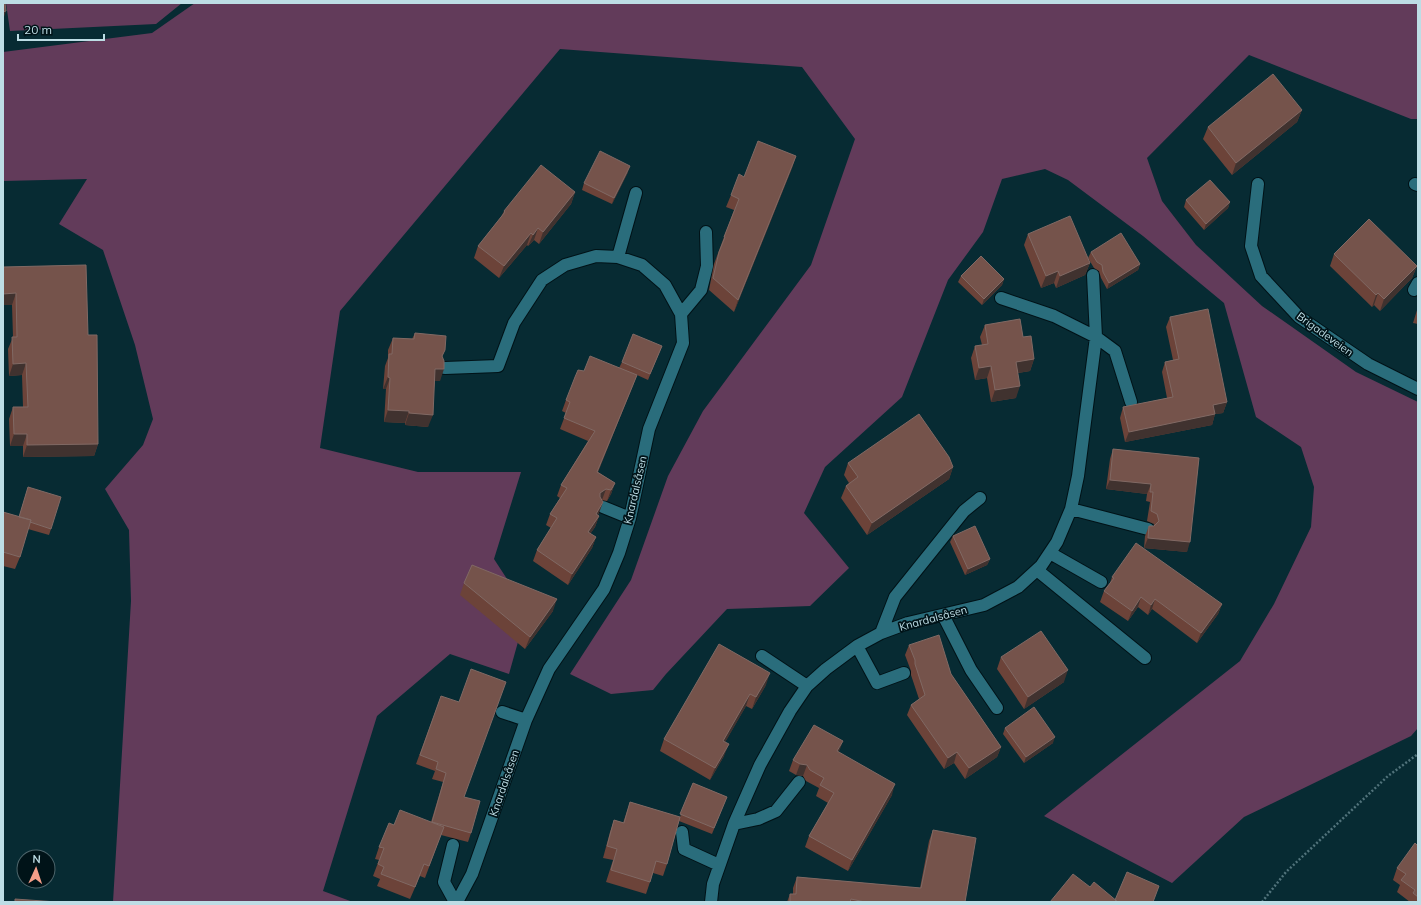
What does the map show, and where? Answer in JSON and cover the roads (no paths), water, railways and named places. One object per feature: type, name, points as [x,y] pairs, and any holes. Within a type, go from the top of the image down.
[{"type":"street","name":"Brigadeveien","points":[[1258,184],[1252,246],[1261,276],[1299,317],[1368,364],[1418,389]]},
{"type":"street","points":[[618,256],[636,193]]},
{"type":"street","points":[[681,314],[702,290],[707,266],[706,232]]},
{"type":"street","name":"Knardalsåsen","points":[[445,368],[498,366],[514,323],[542,280],[565,265],[596,256],[618,256],[642,265],[665,285],[681,314],[683,343],[649,429],[630,518],[619,553],[604,588],[549,669],[526,720],[472,874],[456,902]]},
{"type":"street","name":"Knardalsåsen","points":[[710,902],[713,884],[719,865],[734,824],[760,765],[790,711],[807,686],[826,669],[857,646],[881,633],[908,623],[984,605],[1018,587],[1037,570],[1057,542],[1071,509],[1078,476],[1082,434],[1096,338],[1093,275]]},
{"type":"street","points":[[1001,298],[1054,316],[1096,338],[1115,351],[1131,402]]},
{"type":"street","points":[[881,633],[895,597],[964,511],[980,498]]},
{"type":"street","points":[[603,508],[630,518]]},
{"type":"street","points":[[1071,509],[1148,529]]},
{"type":"street","points":[[1050,553],[1101,582]]},
{"type":"street","points":[[1037,570],[1145,658]]},
{"type":"street","points":[[943,615],[970,670],[997,708]]},
{"type":"street","points":[[857,646],[877,683],[904,673]]},
{"type":"street","points":[[762,656],[807,686]]},
{"type":"street","points":[[502,712],[526,720]]},
{"type":"street","points":[[734,824],[758,819],[776,811],[799,782]]},
{"type":"street","points":[[682,832],[684,849],[719,865]]},
{"type":"street","points":[[453,845],[444,882],[456,902]]}]
